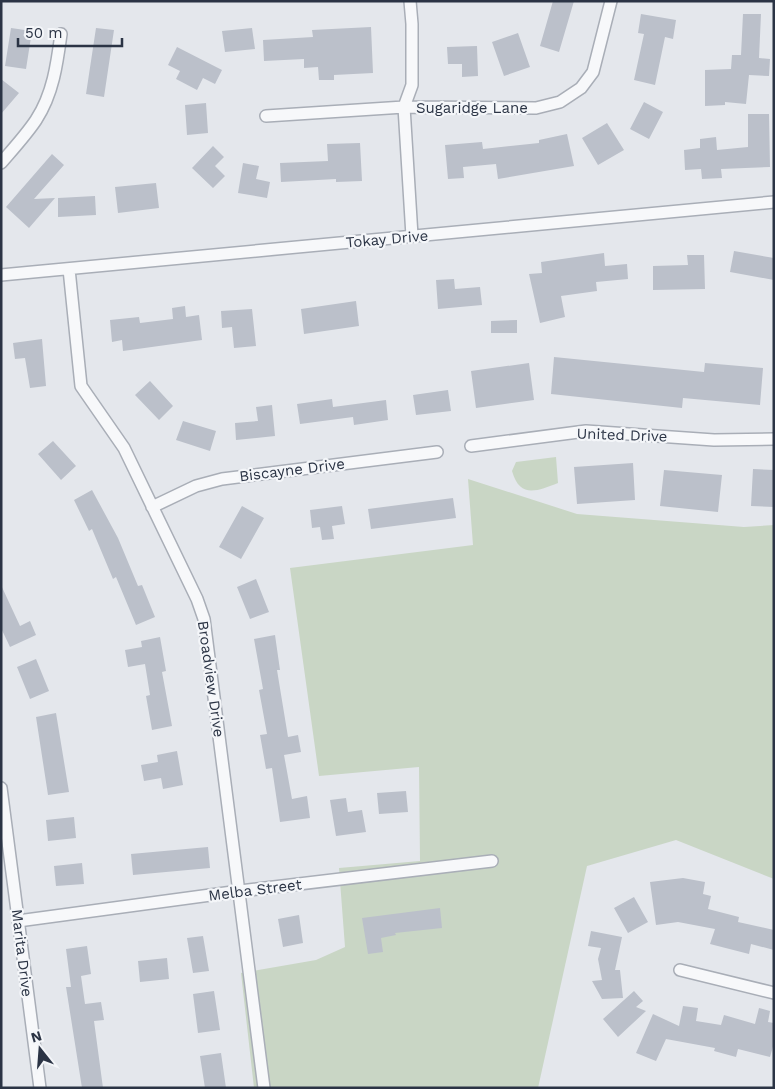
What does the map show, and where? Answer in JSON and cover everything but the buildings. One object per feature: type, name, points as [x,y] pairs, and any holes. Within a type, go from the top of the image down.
[{"type":"street","points":[[410,1],[412,85],[404,108],[412,236]]},
{"type":"street","name":"Sugaridge Lane","points":[[266,116],[404,108],[536,108],[560,102],[581,88],[594,72],[611,1]]},
{"type":"street","points":[[1,163],[36,120],[45,103],[54,77],[61,34]]},
{"type":"street","name":"Tokay Drive","points":[[1,275],[774,202]]},
{"type":"street","name":"Broadview Drive","points":[[69,269],[81,386],[124,448],[197,599],[204,619],[264,1088]]},
{"type":"street","name":"United Drive","points":[[471,446],[586,431],[714,440],[774,439]]},
{"type":"street","name":"Biscayne Drive","points":[[152,507],[196,486],[222,479],[437,452]]},
{"type":"street","name":"Marita Drive","points":[[1,788],[40,1088]]},
{"type":"street","name":"Melba Street","points":[[18,921],[240,891],[492,862]]},
{"type":"street","points":[[680,970],[774,993]]},
{"type":"green space","points":[[556,457],[558,483],[530,491],[520,486],[515,480],[512,471],[516,462]]},
{"type":"green space","points":[[468,479],[577,514],[744,527],[774,525],[774,879],[676,840],[587,866],[538,1088],[254,1088],[241,973],[316,960],[345,947],[339,868],[420,861],[419,767],[319,776],[290,568],[473,545]]}]
